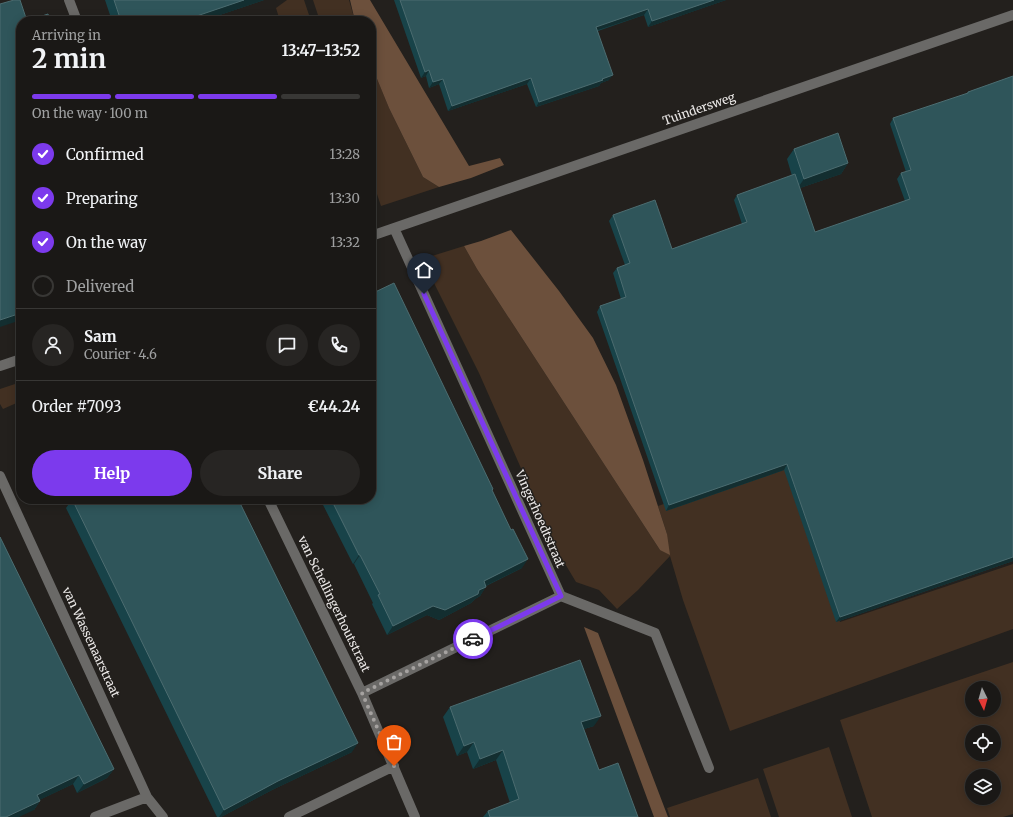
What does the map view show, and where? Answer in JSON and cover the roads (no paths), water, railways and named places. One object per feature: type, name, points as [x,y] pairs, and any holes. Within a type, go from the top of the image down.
[{"type":"street","points":[[69,0],[75,16]]},
{"type":"street","name":"Tuindersweg","points":[[376,234],[1013,15]]},
{"type":"street","name":"Vingerhoedtstraat","points":[[394,228],[561,596]]},
{"type":"street","points":[[0,366],[16,360]]},
{"type":"street","name":"van Wassenaarstraat","points":[[0,476],[147,797],[163,817]]},
{"type":"street","name":"van Schellingerhoutstraat","points":[[270,504],[362,693],[415,817]]},
{"type":"street","points":[[362,693],[561,596],[655,633],[709,768]]},
{"type":"street","points":[[289,817],[394,766]]},
{"type":"street","points":[[95,817],[147,797]]}]
